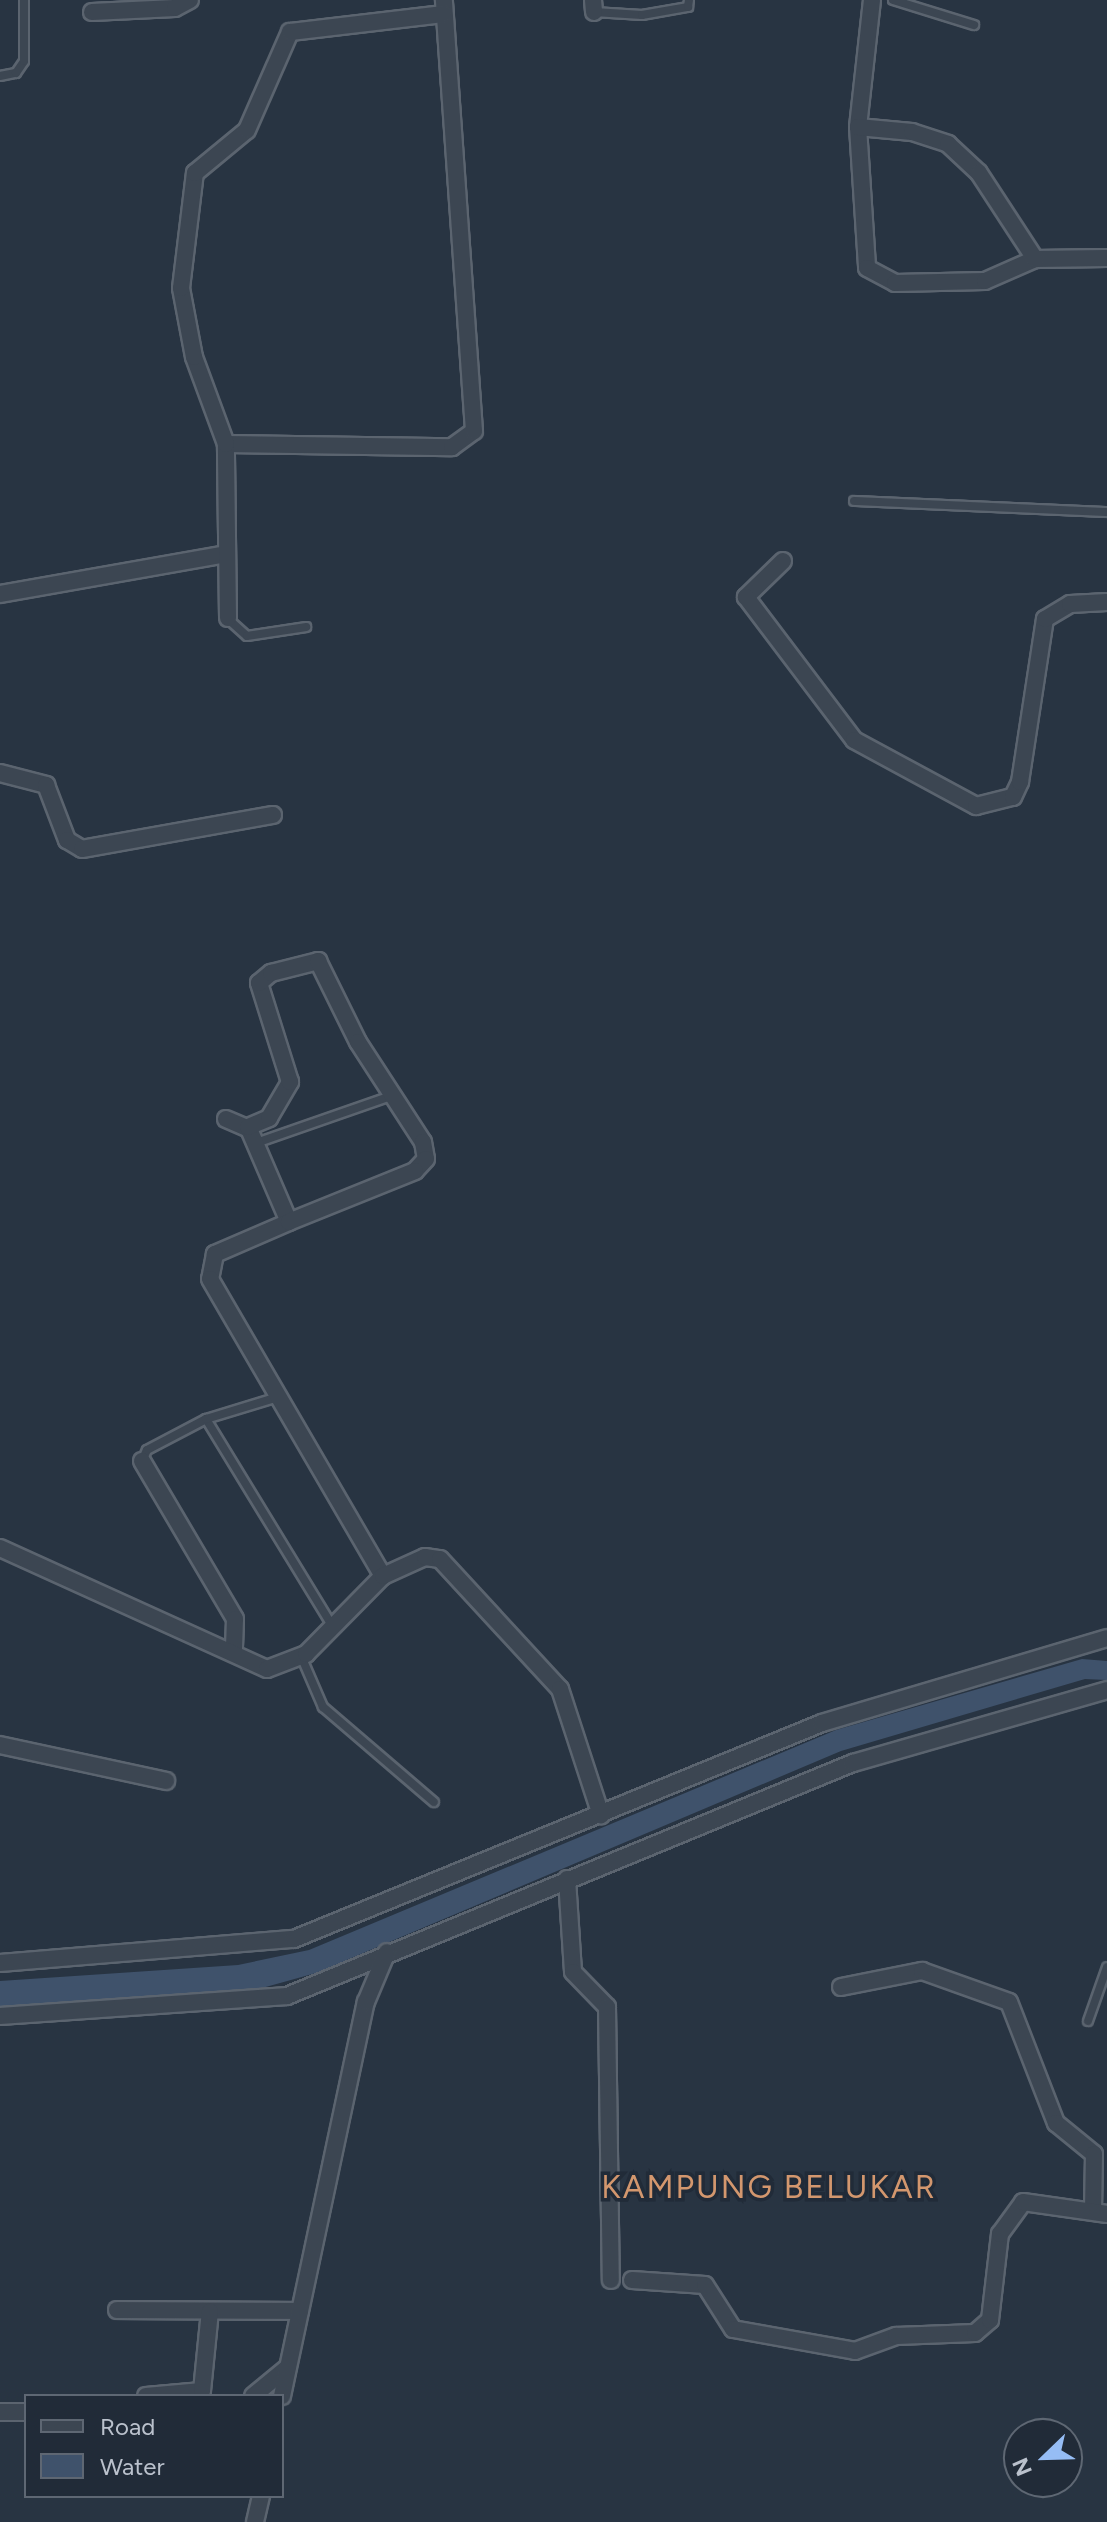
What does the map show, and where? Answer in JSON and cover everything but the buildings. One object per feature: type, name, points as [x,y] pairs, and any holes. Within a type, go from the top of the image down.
[{"type":"street","points":[[92,12],[175,8],[190,0]]},
{"type":"street","points":[[872,0],[858,127],[862,253],[878,278],[985,281],[1035,259],[1107,258]]},
{"type":"street","points":[[226,444],[452,447],[474,431],[444,7],[290,32],[247,130],[195,173],[182,273],[185,323],[226,444],[228,618]]},
{"type":"street","points":[[858,127],[912,132],[948,144],[998,198],[1035,259]]},
{"type":"street","points":[[0,594],[227,554]]},
{"type":"street","points":[[783,561],[751,587],[749,603],[854,740],[976,806],[1013,797],[1020,782],[1045,619],[1070,604],[1107,602]]},
{"type":"street","points":[[0,773],[46,785],[67,840],[82,849],[273,815]]},
{"type":"street","points":[[226,1119],[248,1127],[269,1118],[290,1088],[259,983],[304,961],[325,966],[391,1096],[423,1142],[422,1166],[215,1254],[208,1270],[383,1576]]},
{"type":"street","points":[[248,1127],[289,1222]]},
{"type":"street","points":[[142,1461],[235,1619],[234,1652]]},
{"type":"street","points":[[0,1548],[267,1669],[301,1656],[334,1630],[383,1576],[425,1557],[440,1559],[562,1693],[601,1815]]},
{"type":"street","points":[[0,1963],[294,1939],[822,1723],[1107,1638]]},
{"type":"street","points":[[0,2016],[287,1996],[387,1952],[853,1763],[1107,1690]]},
{"type":"street","points":[[0,1745],[166,1781]]},
{"type":"street","points":[[567,1879],[573,1972],[607,2007],[611,2280]]},
{"type":"street","points":[[282,2394],[366,2002],[387,1952]]},
{"type":"street","points":[[632,2280],[705,2285],[733,2329],[855,2351],[906,2335],[975,2333],[997,2300],[1007,2215],[1023,2202],[1043,2199],[1100,2212],[1092,2148],[1056,2123],[1009,2002],[922,1971],[841,1987]]},
{"type":"street","points":[[117,2310],[300,2311]]},
{"type":"street","points":[[168,2394],[202,2391],[210,2311]]},
{"type":"street","points":[[255,2394],[288,2367]]},
{"type":"street","points":[[0,2412],[24,2412]]},
{"type":"street","points":[[255,2522],[261,2498]]},
{"type":"lane","points":[[0,76],[16,73],[24,61],[24,0]]},
{"type":"lane","points":[[594,6],[642,15],[688,7],[689,0]]},
{"type":"lane","points":[[893,0],[974,25]]},
{"type":"lane","points":[[854,501],[1107,512]]},
{"type":"lane","points":[[228,618],[247,636],[306,627]]},
{"type":"lane","points":[[256,1143],[391,1096]]},
{"type":"lane","points":[[142,1461],[147,1450],[206,1419],[278,1397]]},
{"type":"lane","points":[[206,1419],[334,1630]]},
{"type":"lane","points":[[301,1656],[323,1707],[434,1802]]},
{"type":"lane","points":[[1088,2021],[1107,1967]]},
{"type":"water","points":[[1082,1659],[1107,1661],[1107,1680],[1085,1679],[841,1751],[316,1973],[240,1994],[0,2009],[0,1981],[238,1965],[309,1950],[836,1730]]},
{"type":"district","name":"KAMPUNG BELUKAR","points":[[769,2187]]}]
